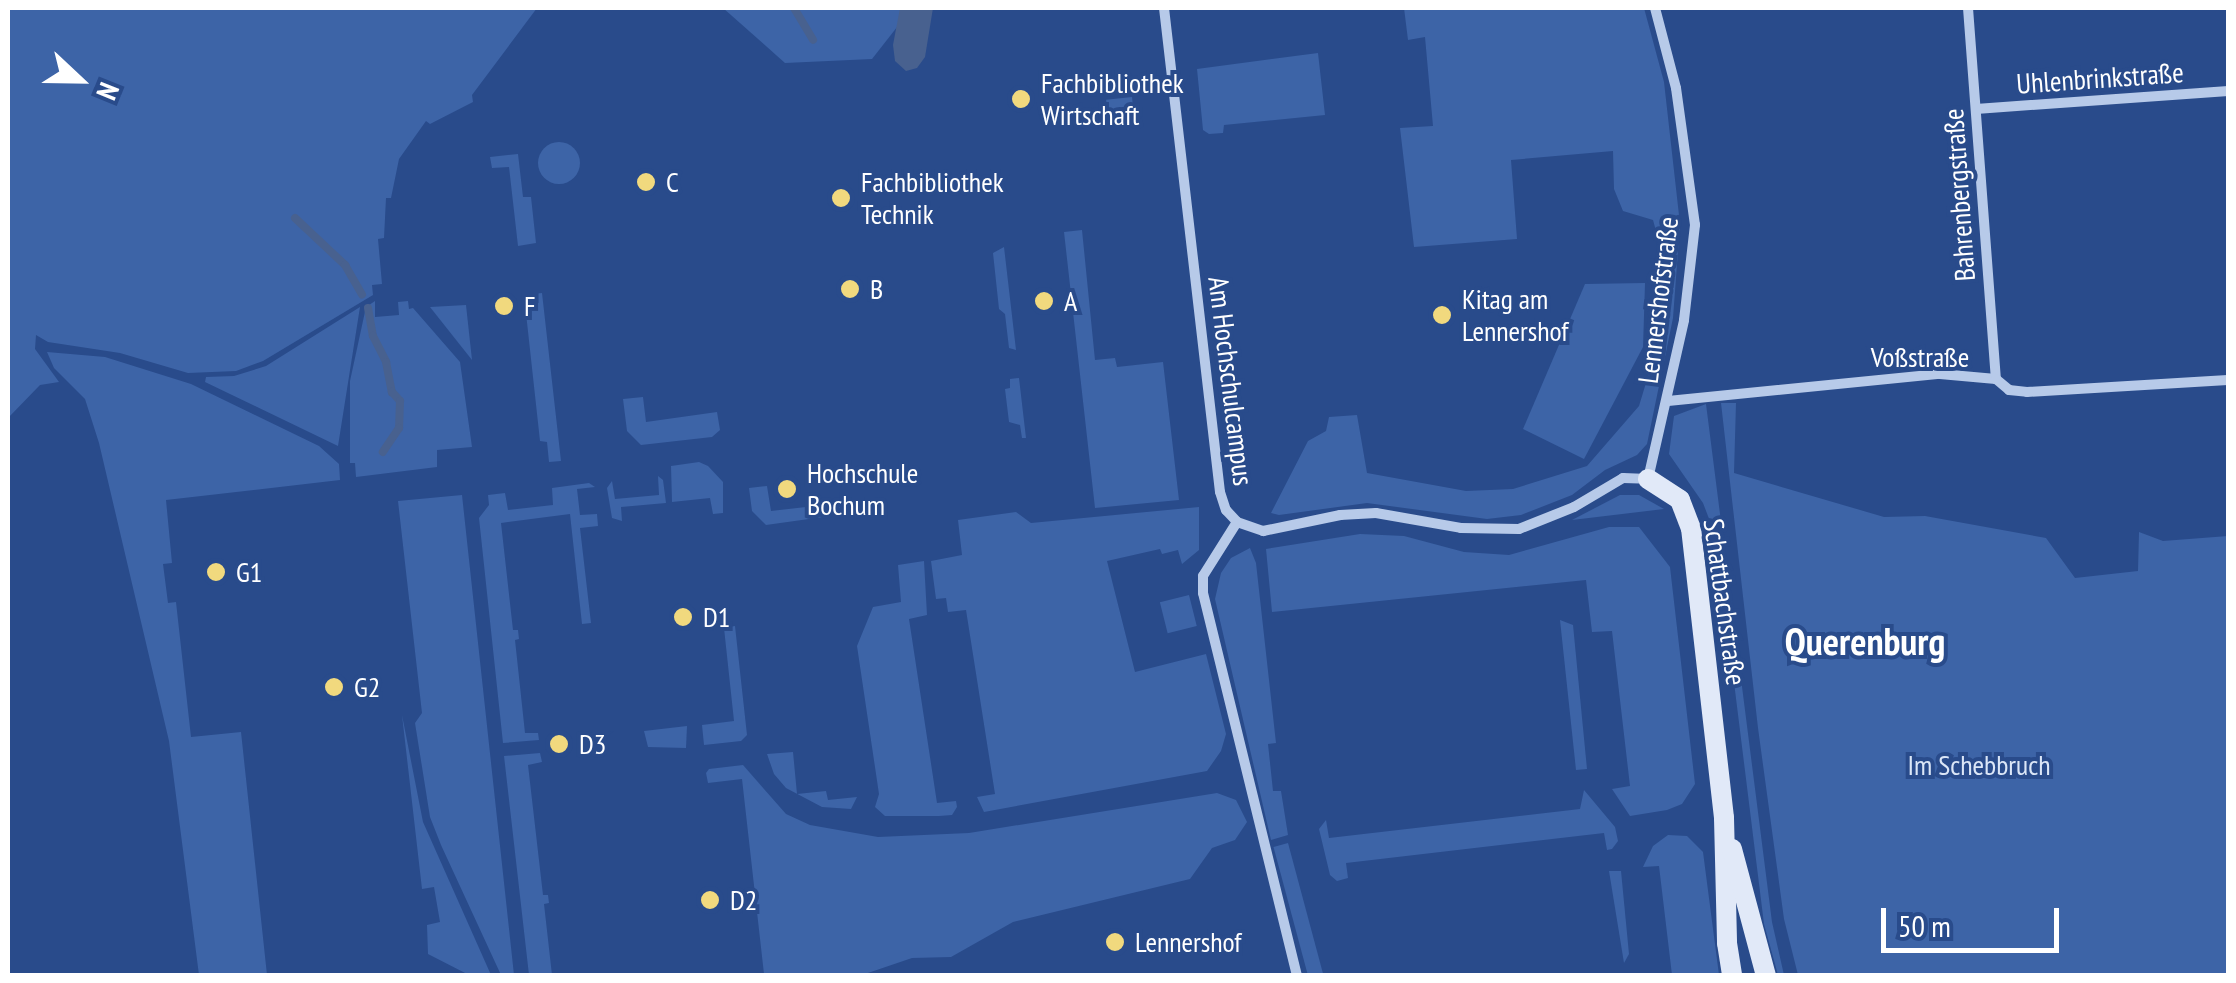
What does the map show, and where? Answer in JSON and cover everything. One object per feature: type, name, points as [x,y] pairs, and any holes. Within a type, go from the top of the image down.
[{"type":"street","name":"Am Hochschulcampus","points":[[1164,8],[1218,477],[1226,510],[1237,522],[1203,576],[1202,593],[1297,976]]},
{"type":"street","name":"Lennershofstraße","points":[[1648,479],[1684,320],[1695,225],[1676,88],[1655,8]]},
{"type":"street","name":"Bahrenbergstraße","points":[[1968,8],[1996,379]]},
{"type":"street","name":"Uhlenbrinkstraße","points":[[1976,109],[2228,91]]},
{"type":"street","name":"Voßstraße","points":[[1668,401],[1923,375],[1996,379],[2009,390],[2027,392],[2228,380]]},
{"type":"street","points":[[1237,522],[1263,531],[1376,513],[1462,528],[1519,529],[1574,507],[1624,478],[1648,479]]},
{"type":"street","name":"Schattbachstraße","points":[[1648,479],[1680,500],[1691,528],[1724,818],[1727,943],[1732,976]]},
{"type":"street","name":"Schattbachstraße","points":[[1724,818],[1766,976]]},
{"type":"green space","points":[[8,8],[537,8],[472,95],[473,102],[430,124],[426,121],[399,159],[391,198],[386,198],[384,238],[378,239],[382,284],[372,285],[373,295],[263,361],[236,371],[188,373],[120,353],[48,342],[36,335],[35,349],[59,382],[40,385],[8,418]]},
{"type":"green space","points":[[723,8],[912,8],[872,59],[785,63]]},
{"type":"green space","points":[[1404,8],[1644,8],[1664,82],[1680,224],[1673,318],[1647,444],[1637,455],[1605,470],[1572,495],[1521,515],[1487,519],[1367,503],[1271,513],[1308,441],[1326,431],[1329,417],[1357,415],[1367,473],[1466,491],[1513,489],[1587,466],[1639,406],[1652,363],[1661,249],[1653,220],[1623,211],[1614,189],[1613,151],[1511,160],[1517,239],[1414,247],[1400,128],[1433,126],[1425,37],[1408,40]]},
{"type":"green space","points":[[1318,53],[1325,115],[1224,125],[1223,133],[1209,134],[1203,130],[1197,69]]},
{"type":"green space","points":[[1132,97],[1135,124],[1109,127],[1106,100]]},
{"type":"green space","points":[[559,142],[574,148],[580,163],[574,178],[559,184],[544,178],[538,163],[544,148]]},
{"type":"green space","points":[[518,154],[523,197],[531,197],[536,243],[518,246],[509,167],[492,168],[490,157]]},
{"type":"green space","points":[[1082,230],[1095,360],[1115,358],[1117,367],[1163,362],[1179,500],[1095,508],[1064,232]]},
{"type":"green space","points":[[1004,247],[1016,350],[1009,348],[1005,314],[999,309],[993,253]]},
{"type":"green space","points":[[1645,283],[1643,347],[1584,459],[1523,429],[1585,284]]},
{"type":"green space","points":[[542,293],[561,461],[549,462],[547,442],[540,441],[524,295]]},
{"type":"green space","points":[[375,301],[375,317],[399,315],[398,302],[408,301],[409,309],[413,308],[460,362],[472,447],[437,450],[437,467],[356,477],[355,463],[350,463],[350,381],[366,307]]},
{"type":"green space","points":[[466,305],[472,360],[430,307]]},
{"type":"green space","points":[[360,307],[338,446],[205,382],[206,377],[234,376],[266,366]]},
{"type":"green space","points":[[47,352],[105,357],[191,384],[319,446],[339,464],[340,480],[166,500],[172,563],[163,564],[168,603],[176,602],[191,737],[241,732],[267,975],[199,975],[169,741],[99,443],[85,399],[54,368]]},
{"type":"green space","points":[[1019,378],[1026,438],[1022,438],[1020,425],[1009,422],[1005,389],[1010,388],[1010,379]]},
{"type":"green space","points":[[643,397],[646,422],[717,412],[720,430],[712,437],[641,445],[627,431],[623,399]]},
{"type":"green space","name":"Im Schebbruch","points":[[1721,403],[1736,403],[1734,473],[1884,517],[1925,516],[2046,538],[2075,578],[2138,571],[2139,532],[2163,541],[2228,536],[2228,975],[1798,975],[1784,919],[1758,728]]},
{"type":"green space","points":[[1706,404],[1772,922],[1784,975],[1778,975],[1764,924],[1716,537],[1703,503],[1669,454],[1674,416]]},
{"type":"green space","points":[[699,462],[723,482],[723,513],[713,514],[710,498],[672,502],[671,466]]},
{"type":"green space","points":[[658,476],[663,480],[666,503],[621,507],[622,521],[612,518],[607,488],[612,481],[615,499],[659,495]]},
{"type":"green space","points":[[589,483],[595,487],[577,489],[580,515],[597,514],[598,526],[580,528],[591,623],[582,624],[570,514],[501,523],[513,630],[518,630],[519,639],[515,640],[525,733],[538,733],[539,740],[503,743],[479,518],[489,505],[488,495],[505,493],[508,510],[553,505],[552,488]]},
{"type":"green space","points":[[767,486],[771,511],[858,501],[859,512],[766,525],[752,511],[749,488]]},
{"type":"green space","points":[[462,495],[514,975],[501,975],[430,817],[415,723],[422,713],[398,501]]},
{"type":"green space","points":[[1620,495],[1639,495],[1664,509],[1572,520]]},
{"type":"green space","points":[[1199,507],[1199,550],[1182,564],[1178,550],[1162,554],[1160,549],[1107,561],[1135,672],[1206,654],[1226,734],[1221,751],[1207,771],[984,812],[977,797],[995,794],[966,610],[948,612],[946,598],[936,599],[931,561],[962,555],[958,520],[1016,512],[1031,523]]},
{"type":"green space","points":[[1609,527],[1639,527],[1670,567],[1695,784],[1682,804],[1667,810],[1630,816],[1612,789],[1630,786],[1612,631],[1592,632],[1586,580],[1272,612],[1266,549],[1360,534],[1404,536],[1464,552],[1509,555]]},
{"type":"green space","points":[[1250,548],[1256,563],[1276,743],[1268,744],[1273,791],[1281,791],[1288,835],[1271,840],[1215,599],[1221,573],[1231,558]]},
{"type":"green space","points":[[924,561],[927,615],[909,619],[937,803],[956,801],[957,807],[952,815],[885,816],[875,807],[879,794],[857,646],[873,607],[901,602],[898,565]]},
{"type":"green space","points":[[1189,595],[1197,626],[1168,633],[1160,602]]},
{"type":"green space","points":[[1560,620],[1573,625],[1587,769],[1576,770]]},
{"type":"green space","points":[[735,626],[747,735],[741,741],[704,745],[702,725],[734,721],[724,628]]},
{"type":"green space","points":[[402,715],[423,822],[491,975],[469,975],[428,954],[427,925],[440,922],[434,887],[422,889]]},
{"type":"green space","points":[[687,726],[686,748],[648,747],[644,731]]},
{"type":"green space","points":[[793,752],[797,794],[774,774],[767,754]]},
{"type":"green space","points":[[540,753],[542,762],[528,765],[543,895],[548,895],[549,903],[544,904],[552,975],[529,975],[504,756]]},
{"type":"green space","points":[[743,765],[786,814],[810,825],[878,837],[969,833],[1217,793],[1236,800],[1247,822],[1235,840],[1212,848],[1190,879],[1013,922],[951,957],[912,958],[862,975],[758,975],[764,974],[742,779],[708,783],[706,773],[709,769]]},
{"type":"green space","points":[[1584,790],[1615,827],[1618,841],[1612,849],[1607,850],[1604,833],[1346,863],[1348,878],[1337,881],[1330,875],[1319,829],[1326,820],[1329,838],[1580,809]]},
{"type":"green space","points":[[826,791],[828,800],[857,797],[851,809],[822,807],[797,794]]},
{"type":"green space","points":[[1668,835],[1687,836],[1703,852],[1719,975],[1672,975],[1659,866],[1643,867],[1653,846]]},
{"type":"green space","points":[[1288,843],[1323,975],[1308,976],[1274,847]]},
{"type":"green space","points":[[1609,871],[1621,871],[1629,954],[1624,963]]},
{"type":"shaded area","points":[[900,8],[933,8],[925,57],[917,68],[906,71],[895,61],[893,45]]},
{"type":"waterway","points":[[794,8],[813,40]]},
{"type":"waterway","points":[[295,218],[345,265],[362,294]]},
{"type":"waterway","points":[[368,308],[392,392],[400,401],[399,428],[383,452]]},
{"type":"place","name":"Fachbibliothek Wirtschaft","points":[[1021,99]]},
{"type":"place","name":"C","points":[[646,182]]},
{"type":"place","name":"Fachbibliothek Technik","points":[[841,198]]},
{"type":"place","name":"B","points":[[850,289]]},
{"type":"place","name":"A","points":[[1044,301]]},
{"type":"place","name":"F","points":[[504,306]]},
{"type":"place","name":"Kitag am Lennershof","points":[[1442,315]]},
{"type":"place","name":"Hochschule Bochum","points":[[787,489]]},
{"type":"place","name":"G1","points":[[216,572]]},
{"type":"place","name":"D1","points":[[683,617]]},
{"type":"place","name":"G2","points":[[334,687]]},
{"type":"place","name":"D3","points":[[559,744]]},
{"type":"place","name":"D2","points":[[710,900]]},
{"type":"place","name":"Lennershof","points":[[1115,942]]},
{"type":"district","name":"Querenburg","points":[[1865,641]]}]
